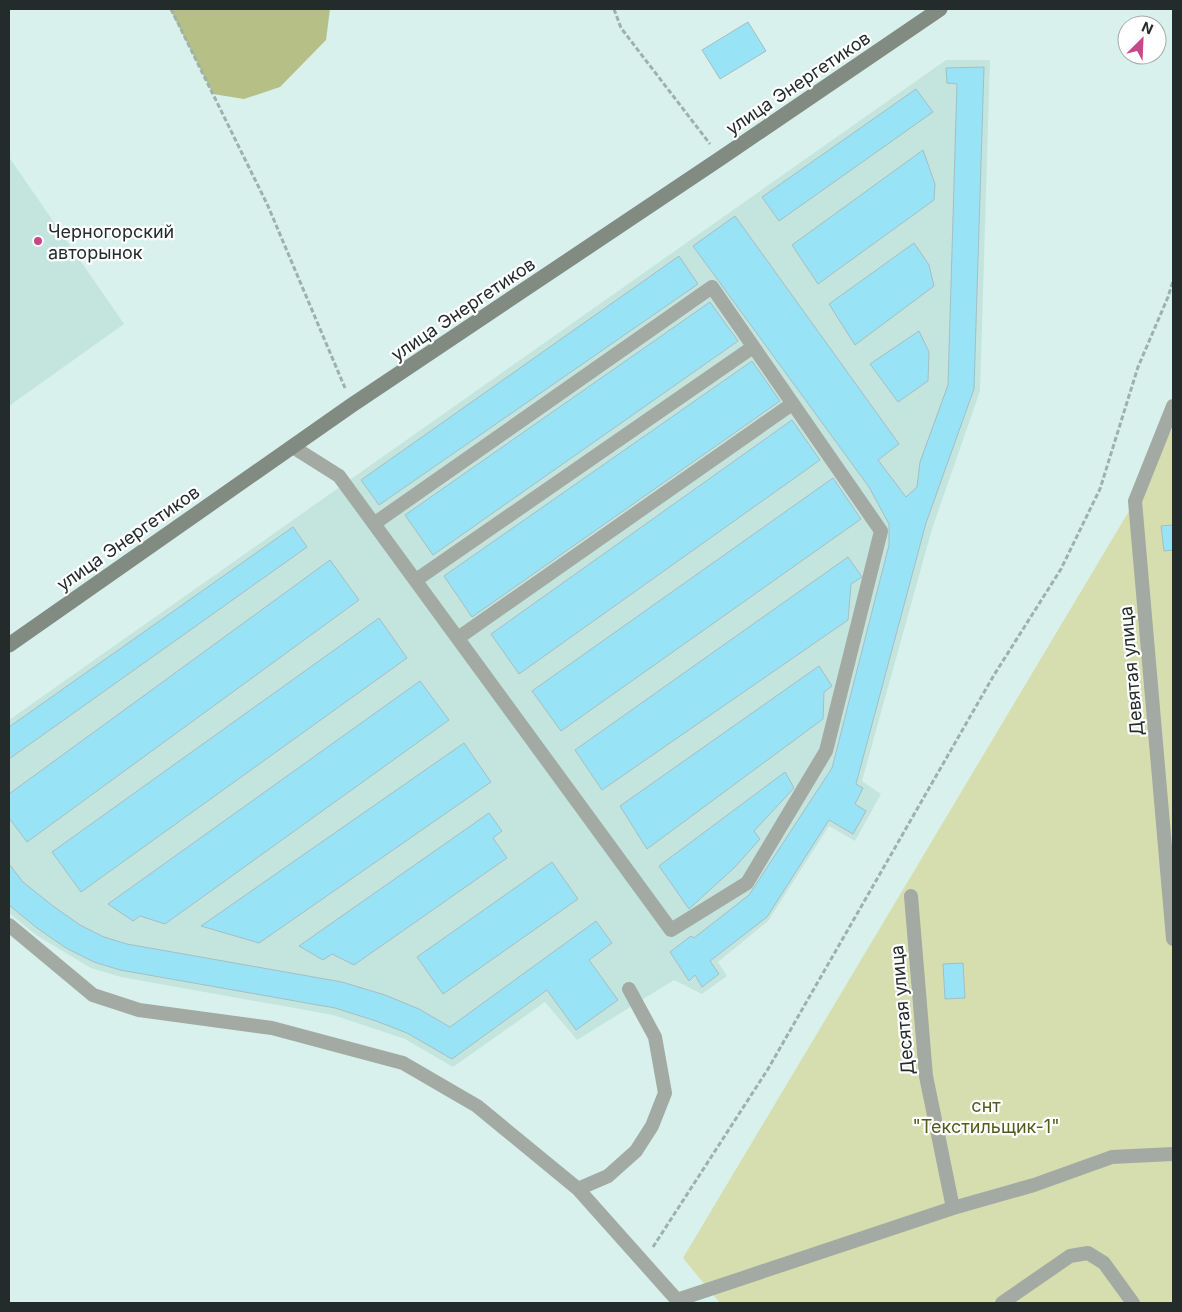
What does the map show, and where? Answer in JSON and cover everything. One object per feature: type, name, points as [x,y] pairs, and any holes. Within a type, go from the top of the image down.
[{"type":"main road","name":"улица Энергетиков","points":[[9,645],[352,405],[940,9]]},
{"type":"lane","points":[[293,447],[339,476],[671,930],[747,883],[826,751],[881,531],[712,287],[374,523]]},
{"type":"lane","points":[[416,580],[753,347]]},
{"type":"lane","points":[[458,638],[792,404]]},
{"type":"lane","name":"Девятая улица","points":[[1173,406],[1135,501],[1173,939]]},
{"type":"lane","name":"Десятая улица","points":[[910,896],[926,1076],[953,1208]]},
{"type":"lane","points":[[9,925],[94,995],[139,1010],[272,1028],[403,1062],[477,1106],[578,1189],[677,1302],[953,1208],[1034,1185],[1112,1157],[1173,1154]]},
{"type":"lane","points":[[578,1189],[608,1176],[636,1151],[652,1126],[665,1093],[655,1037],[629,989]]},
{"type":"lane","points":[[1002,1303],[1070,1256],[1088,1253],[1104,1263],[1133,1303]]},
{"type":"path","points":[[171,9],[268,206],[352,405]]},
{"type":"path","points":[[614,9],[621,28],[721,158]]},
{"type":"path","points":[[643,1262],[768,1069],[994,675],[1061,568],[1100,489],[1138,367],[1173,281]]},
{"type":"shaded area","points":[[946,60],[990,60],[980,391],[932,529],[862,781],[881,794],[855,841],[829,826],[768,921],[718,962],[727,976],[702,994],[674,980],[577,1040],[545,1002],[453,1067],[405,1039],[333,1015],[121,977],[91,968],[36,935],[9,913],[9,720]]},
{"type":"shaded area","name":"Черногорский авторынок","points":[[9,157],[124,324],[9,406]]},
{"type":"green space","points":[[170,9],[330,9],[326,40],[280,87],[244,99],[213,94]]},
{"type":"green space","name":"снт \"Текстильщик-1\"","points":[[1173,427],[1173,1303],[720,1303],[683,1258],[1135,501]]},
{"type":"building","points":[[748,22],[766,51],[720,79],[702,50]]},
{"type":"building","points":[[984,67],[974,389],[926,523],[856,784],[863,788],[855,804],[866,811],[853,834],[829,820],[767,917],[710,961],[719,974],[702,987],[695,975],[689,981],[670,952],[691,936],[694,938],[749,895],[832,768],[889,545],[889,524],[869,487],[693,246],[735,216],[899,444],[878,460],[906,497],[917,487],[920,462],[948,385],[957,84],[947,83],[946,68]]},
{"type":"building","points":[[916,89],[933,112],[779,221],[762,197]]},
{"type":"building","points":[[923,150],[935,184],[934,200],[818,284],[792,245]]},
{"type":"building","points":[[914,243],[929,265],[934,286],[855,345],[829,304]]},
{"type":"building","points":[[679,256],[698,284],[379,505],[361,480]]},
{"type":"building","points":[[710,302],[738,341],[433,555],[405,515]]},
{"type":"building","points":[[919,331],[929,352],[928,381],[898,402],[870,364]]},
{"type":"building","points":[[752,361],[780,401],[472,617],[444,576]]},
{"type":"building","points":[[792,420],[820,460],[519,674],[491,634]]},
{"type":"building","points":[[833,478],[861,519],[561,731],[532,691]]},
{"type":"building","points":[[1173,525],[1173,550],[1164,551],[1161,526]]},
{"type":"building","points":[[293,527],[307,547],[9,759],[9,727]]},
{"type":"building","points":[[848,557],[862,577],[851,584],[848,620],[602,790],[575,750]]},
{"type":"building","points":[[330,560],[359,600],[27,842],[9,818],[9,794]]},
{"type":"building","points":[[379,618],[407,658],[81,892],[52,852]]},
{"type":"building","points":[[819,666],[832,686],[824,692],[823,719],[647,849],[620,806]]},
{"type":"building","points":[[420,681],[449,720],[165,924],[140,916],[133,921],[108,904]]},
{"type":"building","points":[[464,743],[491,782],[259,943],[201,926]]},
{"type":"building","points":[[785,772],[794,788],[754,831],[760,839],[735,867],[689,909],[659,866]]},
{"type":"building","points":[[489,813],[502,831],[493,838],[507,858],[354,965],[332,954],[323,960],[299,946]]},
{"type":"building","points":[[552,862],[578,899],[443,994],[417,957]]},
{"type":"building","points":[[9,864],[23,882],[53,906],[80,925],[104,937],[127,944],[342,982],[385,995],[419,1009],[450,1027],[596,921],[612,943],[589,960],[618,1000],[576,1030],[547,990],[452,1059],[407,1033],[335,1008],[120,970],[94,962],[66,948],[9,905]]},
{"type":"building","points":[[963,963],[965,998],[945,999],[943,964]]},
{"type":"place","name":"Черногорский авторынок","points":[[38,241]]}]
